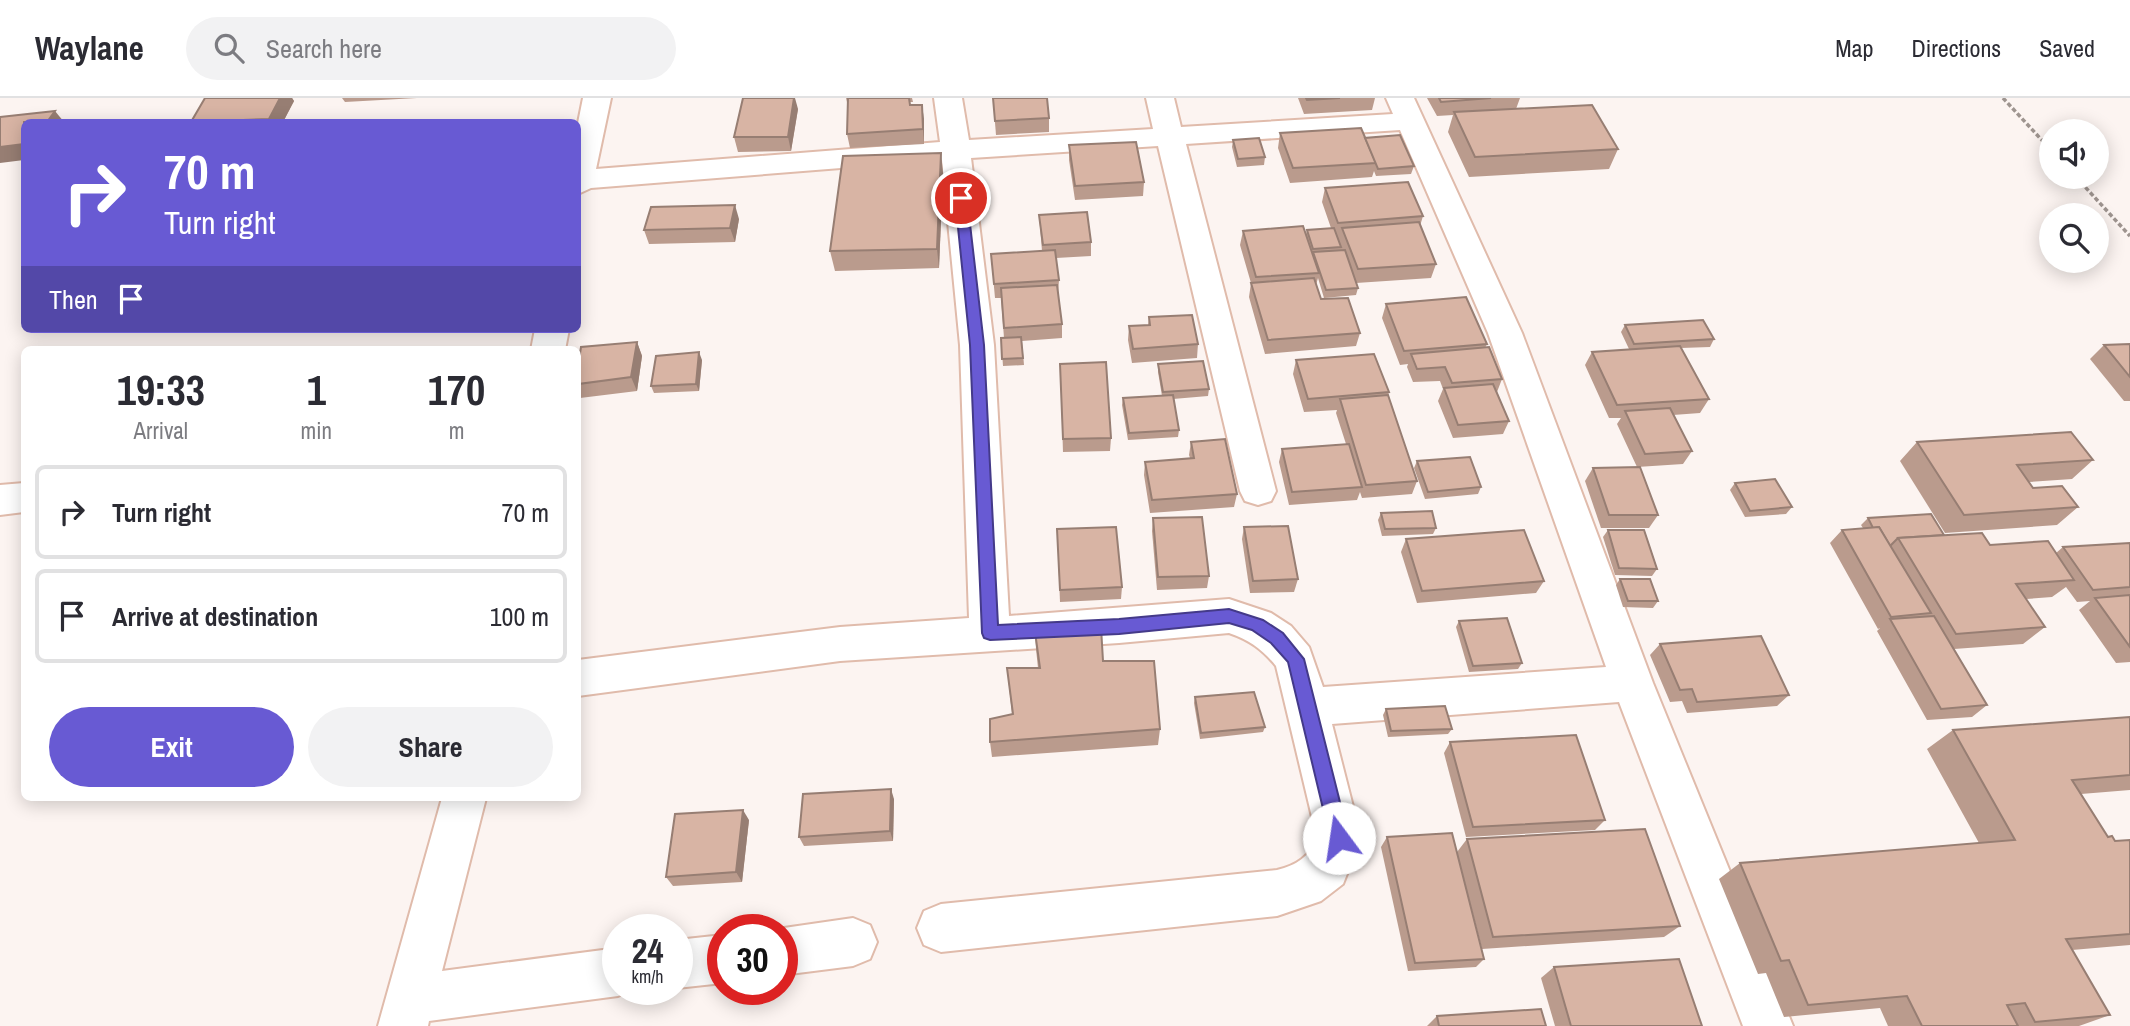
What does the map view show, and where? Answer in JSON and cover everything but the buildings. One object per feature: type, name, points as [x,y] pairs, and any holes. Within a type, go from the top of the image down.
[{"type":"street","points":[[581,170],[597,98]]},
{"type":"street","points":[[948,98],[977,345],[990,633]]},
{"type":"street","points":[[1160,98],[1258,491]]},
{"type":"street","points":[[581,183],[1025,143],[1170,138],[1406,110],[1505,333],[1632,683],[1768,1026]]},
{"type":"street","points":[[0,500],[21,498]]},
{"type":"street","points":[[581,678],[840,644],[1229,616],[1257,625],[1277,638],[1296,659],[1339,838],[1327,868],[1305,886],[1277,893],[941,928]]},
{"type":"street","points":[[1308,707],[1632,683]]},
{"type":"street","points":[[463,801],[407,1012],[602,975]]},
{"type":"street","points":[[798,949],[853,942]]},
{"type":"path","points":[[2003,98],[2039,137]]},
{"type":"path","points":[[2087,189],[2130,236]]},
{"type":"route","points":[[961,198],[977,345],[990,633],[1119,626],[1229,616],[1257,625],[1277,638],[1296,659],[1339,838]]}]
